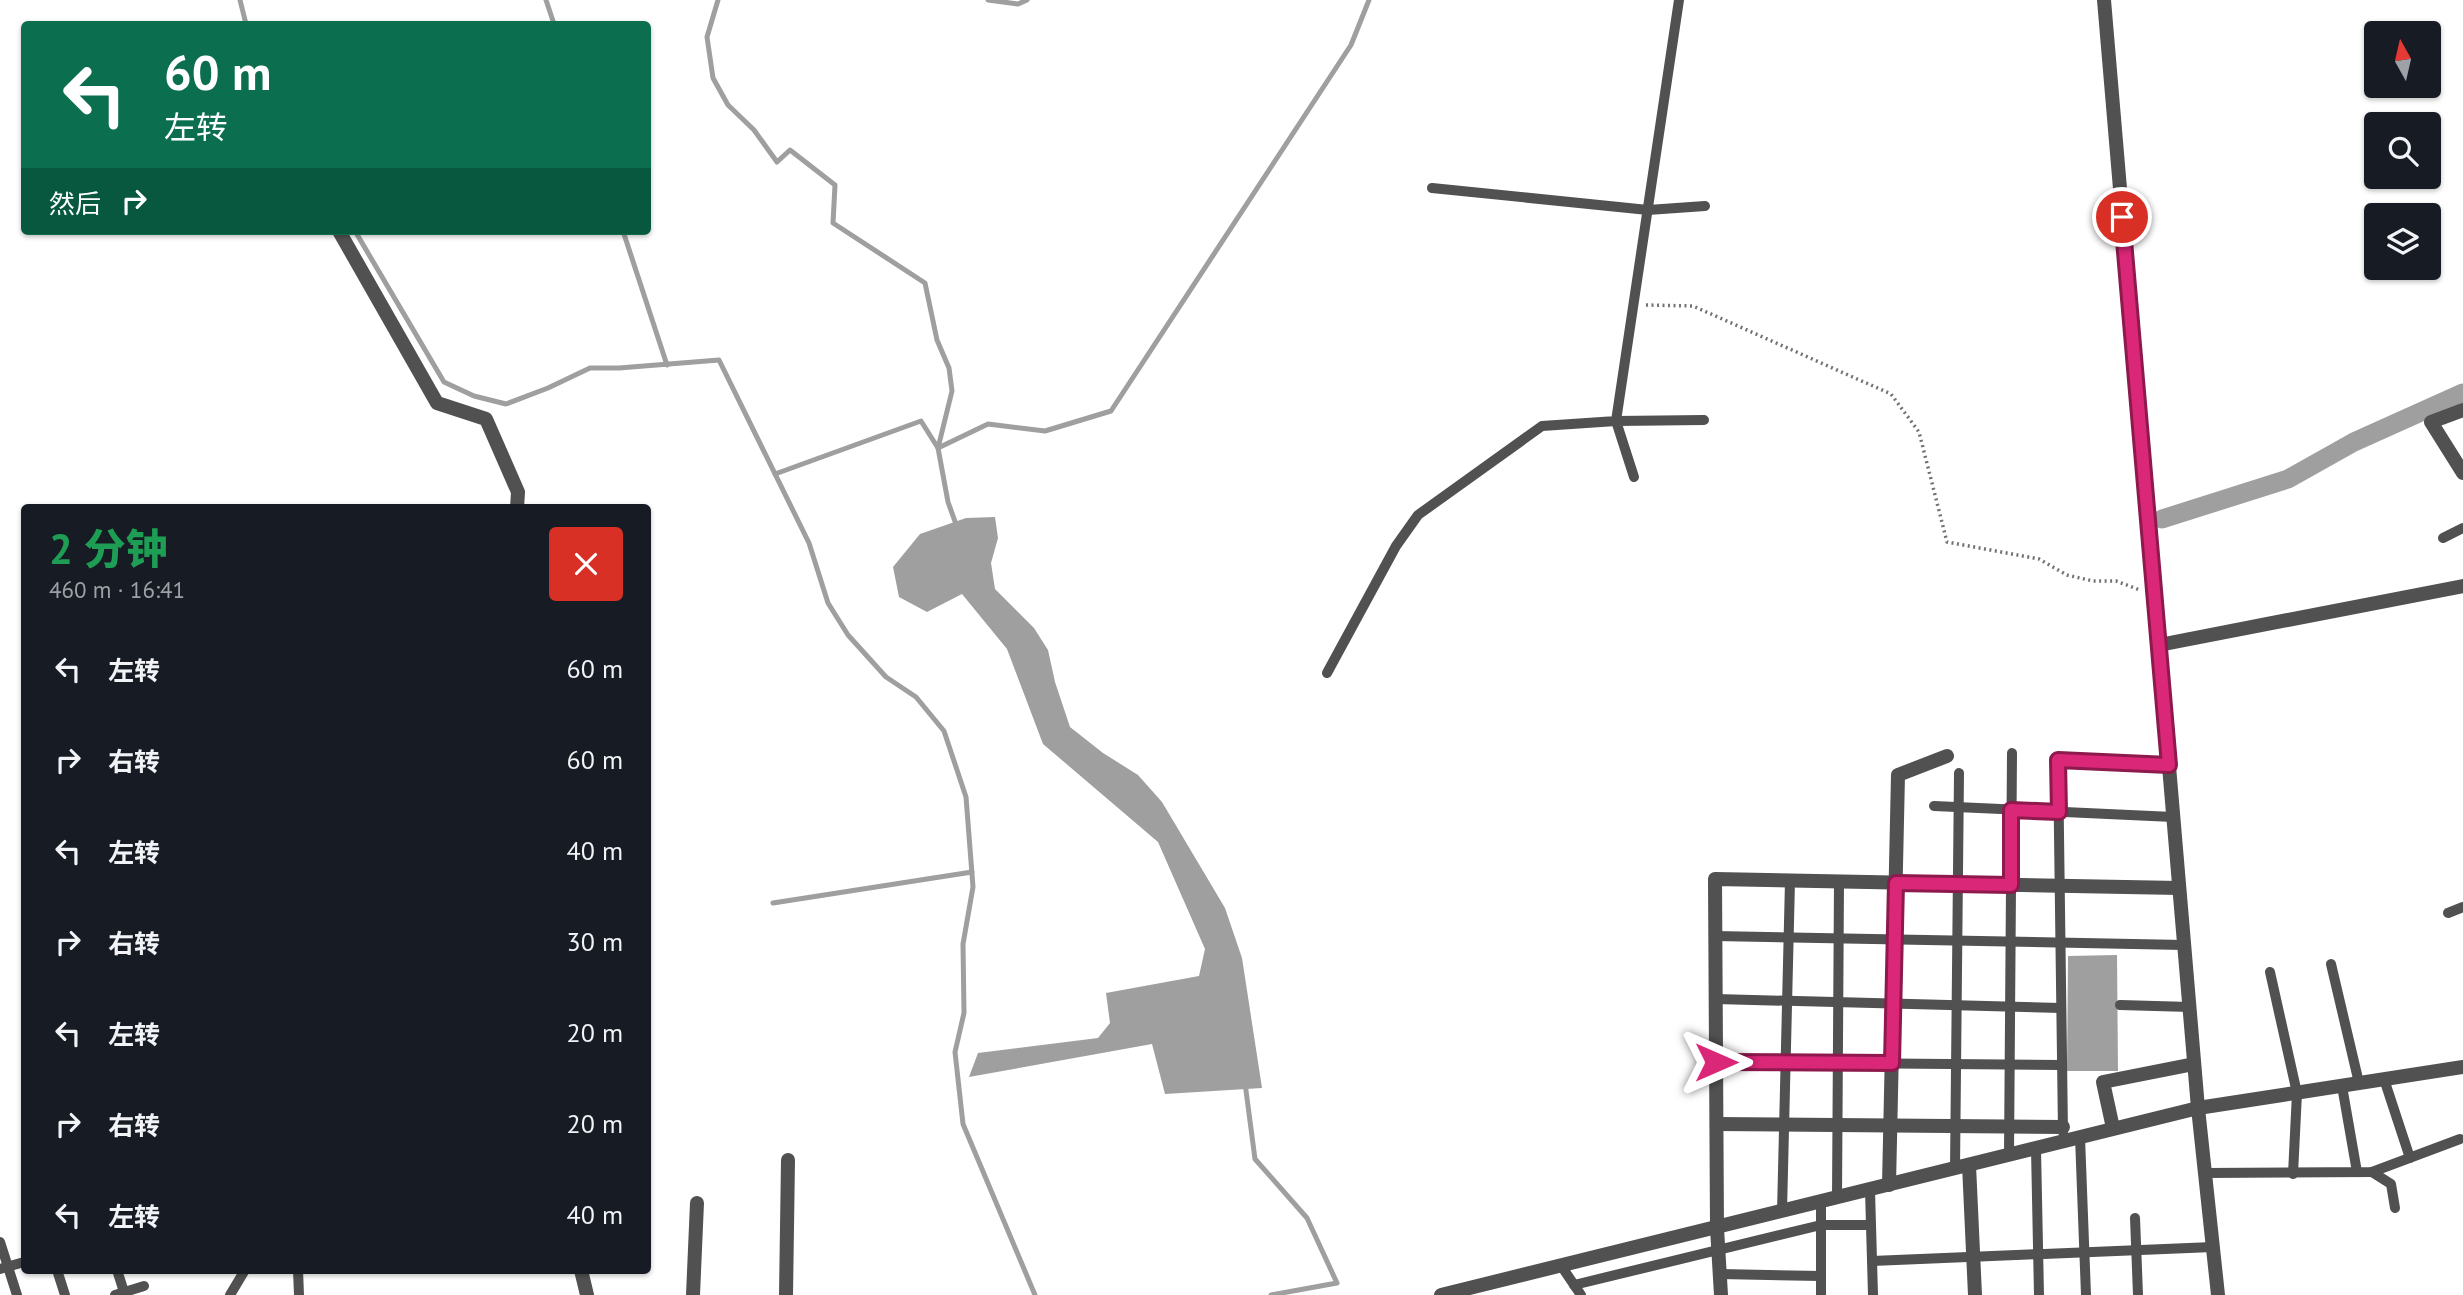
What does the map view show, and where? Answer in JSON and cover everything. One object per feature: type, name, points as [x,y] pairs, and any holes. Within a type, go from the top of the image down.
[{"type":"street","points":[[2104,0],[2194,1064],[2218,1295]]},
{"type":"street","points":[[341,235],[437,403],[486,419],[518,492],[516,504]]},
{"type":"street","points":[[2463,410],[2431,422],[2463,473]]},
{"type":"street","points":[[2159,645],[2463,586]]},
{"type":"street","points":[[1889,1185],[1898,775],[1947,756]]},
{"type":"street","points":[[2058,760],[2169,765]]},
{"type":"street","points":[[1721,1295],[1717,1228],[1715,880],[2179,888]]},
{"type":"street","points":[[2113,1128],[2104,1082],[2194,1064]]},
{"type":"street","points":[[1717,1124],[2009,1127],[2080,1137],[2198,1108],[2463,1067]]},
{"type":"street","points":[[1441,1295],[2036,1149],[2063,1134]]},
{"type":"street","points":[[786,1295],[788,1160]]},
{"type":"street","points":[[1962,1167],[1974,1256],[1975,1295]]},
{"type":"street","points":[[693,1295],[697,1203]]},
{"type":"street","points":[[583,1274],[587,1295]]},
{"type":"lane","points":[[1634,477],[1616,421],[1679,0]]},
{"type":"lane","points":[[1432,188],[1648,210],[1705,206]]},
{"type":"lane","points":[[1328,673],[1396,546],[1418,515],[1542,426],[1616,421],[1704,421]]},
{"type":"lane","points":[[2443,538],[2463,528]]},
{"type":"lane","points":[[2009,1155],[2012,753]]},
{"type":"lane","points":[[2058,760],[2063,1134]]},
{"type":"lane","points":[[1959,773],[1956,1126],[1962,1167]]},
{"type":"lane","points":[[1934,806],[2173,817]]},
{"type":"lane","points":[[1782,1212],[1790,881]]},
{"type":"lane","points":[[1837,1198],[1839,882]]},
{"type":"lane","points":[[2448,913],[2463,907]]},
{"type":"lane","points":[[1715,936],[2184,945]]},
{"type":"lane","points":[[2331,964],[2359,1083]]},
{"type":"lane","points":[[2270,972],[2297,1093],[2292,1174]]},
{"type":"lane","points":[[1716,999],[2061,1008]]},
{"type":"lane","points":[[2120,1005],[2190,1007]]},
{"type":"lane","points":[[1716,1062],[2062,1065]]},
{"type":"lane","points":[[2384,1079],[2410,1158]]},
{"type":"lane","points":[[2342,1086],[2357,1172]]},
{"type":"lane","points":[[2080,1137],[2086,1295]]},
{"type":"lane","points":[[2205,1173],[2372,1172],[2460,1139]]},
{"type":"lane","points":[[2036,1149],[2039,1295]]},
{"type":"lane","points":[[2372,1172],[2391,1184],[2395,1208]]},
{"type":"lane","points":[[1870,1190],[1874,1295]]},
{"type":"lane","points":[[1821,1202],[1821,1295]]},
{"type":"lane","points":[[2136,1218],[2138,1295]]},
{"type":"lane","points":[[1574,1285],[1821,1225],[1871,1225]]},
{"type":"lane","points":[[0,1242],[4,1268],[17,1295]]},
{"type":"lane","points":[[1872,1261],[2213,1247]]},
{"type":"lane","points":[[4,1268],[21,1263]]},
{"type":"lane","points":[[1562,1267],[1581,1295]]},
{"type":"lane","points":[[58,1274],[65,1295]]},
{"type":"lane","points":[[118,1274],[121,1294],[144,1286]]},
{"type":"lane","points":[[230,1295],[243,1274]]},
{"type":"lane","points":[[298,1274],[299,1295]]},
{"type":"lane","points":[[1720,1274],[1821,1276]]},
{"type":"path","points":[[1633,305],[1693,306],[1891,394],[1919,432],[1947,542],[2039,559],[2067,575],[2093,581],[2116,581],[2155,596]]},
{"type":"shaded area","points":[[995,517],[998,538],[991,563],[995,589],[1034,628],[1048,650],[1070,727],[1103,753],[1138,775],[1162,802],[1225,908],[1242,958],[1262,1088],[1165,1094],[1152,1044],[969,1077],[978,1053],[1098,1038],[1110,1023],[1106,993],[1199,976],[1205,949],[1158,842],[1043,744],[1007,649],[962,594],[927,612],[899,597],[893,567],[920,534],[966,518]]},
{"type":"shaded area","points":[[2117,955],[2118,1071],[2067,1071],[2068,956]]},
{"type":"waterway","points":[[240,0],[245,21]]},
{"type":"waterway","points":[[546,0],[553,21]]},
{"type":"waterway","points":[[718,0],[707,37],[713,78],[728,105],[754,130],[777,162],[790,150],[835,185],[833,223],[925,283],[937,340],[949,368],[952,391],[938,448],[921,421],[775,474]]},
{"type":"waterway","points":[[988,0],[1018,4],[1027,0]]},
{"type":"waterway","points":[[957,527],[948,502],[938,448],[988,424],[1045,431],[1111,411],[1351,45],[1369,0]]},
{"type":"waterway","points":[[357,235],[444,382],[474,396],[506,404],[590,368],[719,360],[809,543],[828,603],[848,635],[886,677],[916,697],[944,731],[966,797],[973,887],[963,944],[964,1013],[955,1052],[963,1124],[1035,1295]]},
{"type":"waterway","points":[[624,235],[667,365]]},
{"type":"waterway","points":[[2162,519],[2288,479],[2354,442],[2463,393]]},
{"type":"waterway","points":[[773,903],[972,872]]},
{"type":"waterway","points":[[1245,1083],[1255,1159],[1307,1218],[1337,1283],[1271,1295]]},
{"type":"route","points":[[1716,1062],[1892,1063],[1896,883],[2011,885],[2011,810],[2059,812],[2058,760],[2169,765],[2122,217]]}]
